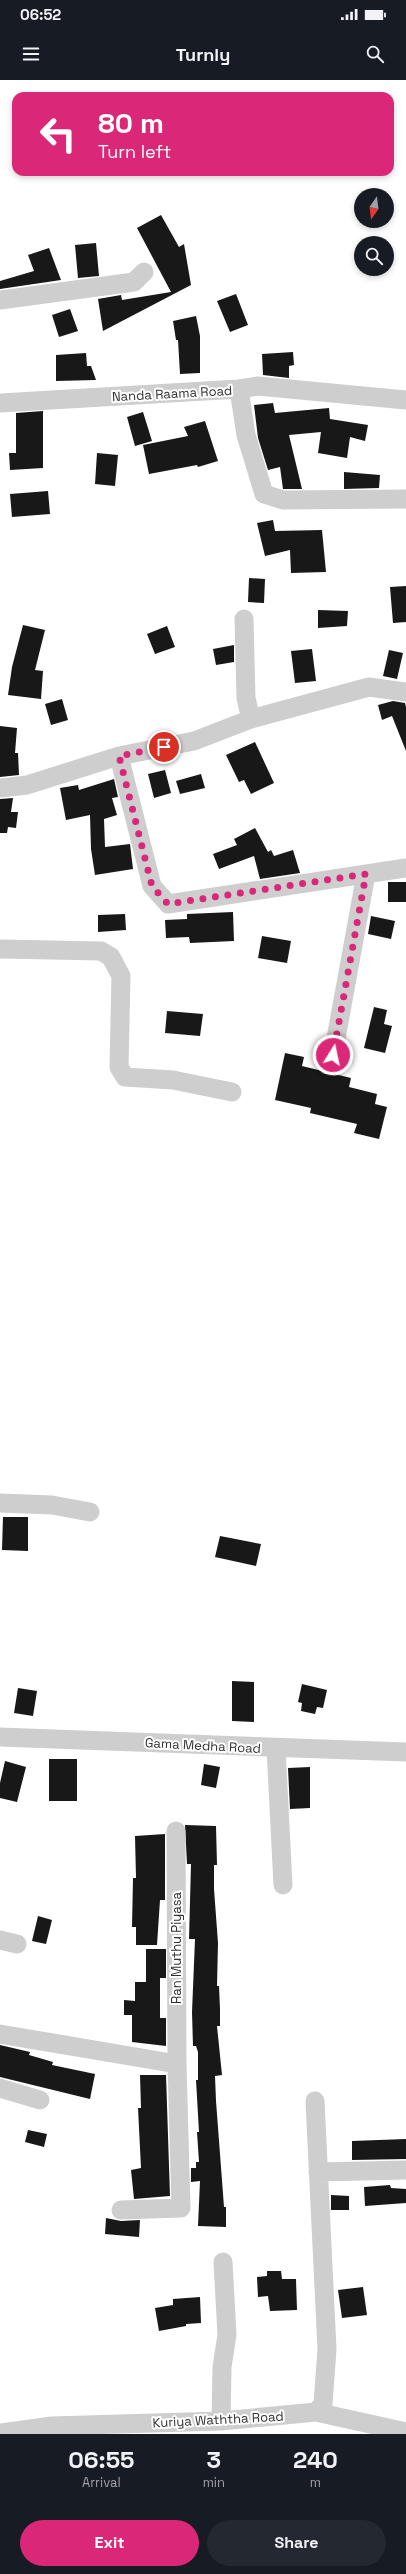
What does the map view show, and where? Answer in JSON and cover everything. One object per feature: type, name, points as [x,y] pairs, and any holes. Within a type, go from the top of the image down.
[{"type":"street","points":[[0,300],[134,282],[144,272]]},
{"type":"street","points":[[239,389],[258,386],[406,400]]},
{"type":"street","name":"Nanda Raama Road","points":[[0,403],[239,389],[246,435],[264,494],[284,500],[406,499]]},
{"type":"street","points":[[244,619],[246,698],[251,719]]},
{"type":"street","points":[[0,788],[27,785],[119,756],[194,741],[251,719],[369,687],[406,692]]},
{"type":"street","points":[[119,756],[152,886],[168,904],[406,868]]},
{"type":"street","points":[[333,1055],[366,874]]},
{"type":"street","points":[[0,949],[101,950],[111,957],[121,976],[119,1067],[125,1077],[173,1080],[232,1092]]},
{"type":"street","points":[[0,1503],[52,1505],[90,1512]]},
{"type":"street","name":"Gama Medha Road","points":[[0,1737],[406,1752]]},
{"type":"street","points":[[276,1748],[283,1885]]},
{"type":"street","name":"Ran Muthu Piyasa","points":[[121,2210],[181,2208],[177,2064],[176,1831]]},
{"type":"street","points":[[0,2034],[177,2064]]},
{"type":"street","points":[[0,2088],[40,2100]]},
{"type":"street","points":[[315,2101],[327,2349],[323,2404],[316,2412]]},
{"type":"street","points":[[318,2172],[406,2170]]},
{"type":"street","points":[[221,2420],[222,2367],[226,2335],[223,2262]]},
{"type":"street","name":"Kuriya Waththa Road","points":[[0,2434],[52,2426],[221,2420],[316,2412],[406,2432]]},
{"type":"building","points":[[161,215],[179,247],[184,244],[191,285],[103,331],[98,299],[121,295],[122,300],[171,292],[137,228]]},
{"type":"building","points":[[96,243],[99,276],[78,278],[75,245]]},
{"type":"building","points":[[49,248],[61,280],[0,289],[0,281],[34,271],[28,255]]},
{"type":"building","points":[[236,294],[248,325],[230,332],[217,301]]},
{"type":"building","points":[[70,309],[78,331],[59,337],[52,315]]},
{"type":"building","points":[[196,316],[200,336],[200,373],[180,374],[178,340],[176,340],[173,321]]},
{"type":"building","points":[[293,352],[294,365],[289,366],[289,378],[263,375],[262,354]]},
{"type":"building","points":[[86,353],[87,366],[91,366],[96,380],[56,381],[56,355]]},
{"type":"building","points":[[273,403],[275,413],[329,408],[330,419],[368,425],[365,441],[350,437],[347,458],[318,453],[321,432],[289,435],[302,489],[283,489],[280,467],[268,470],[258,438],[254,405]]},
{"type":"building","points":[[43,411],[43,468],[10,470],[9,453],[16,453],[16,413]]},
{"type":"building","points":[[143,412],[152,441],[135,446],[127,417]]},
{"type":"building","points":[[205,421],[218,461],[198,467],[197,465],[149,474],[143,445],[188,436],[184,427]]},
{"type":"building","points":[[97,453],[118,455],[115,486],[95,484]]},
{"type":"building","points":[[344,472],[380,475],[379,488],[344,489]]},
{"type":"building","points":[[48,491],[50,514],[12,517],[10,494]]},
{"type":"building","points":[[273,520],[275,531],[322,530],[326,572],[291,573],[290,550],[265,556],[257,523]]},
{"type":"building","points":[[249,578],[265,579],[264,603],[248,602]]},
{"type":"building","points":[[406,586],[406,622],[393,623],[390,587]]},
{"type":"building","points":[[318,610],[348,611],[347,626],[318,628]]},
{"type":"building","points":[[23,625],[45,630],[35,670],[43,671],[41,699],[8,695],[12,667]]},
{"type":"building","points":[[167,626],[175,647],[155,654],[147,634]]},
{"type":"building","points":[[234,645],[234,662],[216,665],[213,649]]},
{"type":"building","points":[[312,649],[316,681],[295,683],[291,651]]},
{"type":"building","points":[[389,650],[403,653],[397,679],[383,676]]},
{"type":"building","points":[[62,699],[68,720],[51,725],[45,704]]},
{"type":"building","points":[[393,701],[405,703],[406,751],[392,716],[382,720],[378,705]]},
{"type":"building","points":[[0,726],[17,728],[15,753],[18,753],[19,775],[0,777]]},
{"type":"building","points":[[255,742],[274,783],[251,794],[244,780],[239,782],[226,755]]},
{"type":"building","points":[[165,770],[171,793],[154,798],[148,774]]},
{"type":"building","points":[[201,774],[205,788],[180,794],[176,781]]},
{"type":"building","points":[[114,779],[118,797],[112,798],[117,815],[104,819],[105,847],[130,844],[133,869],[95,875],[91,849],[90,815],[66,820],[60,788],[78,785],[79,790]]},
{"type":"building","points":[[13,798],[11,812],[18,812],[16,828],[8,827],[7,833],[0,833],[0,799]]},
{"type":"building","points":[[255,828],[268,852],[271,850],[274,856],[293,850],[300,873],[260,879],[254,856],[219,869],[213,854],[237,845],[234,839]]},
{"type":"building","points":[[388,882],[406,882],[406,902],[388,902]]},
{"type":"building","points":[[233,912],[234,941],[190,943],[189,937],[166,938],[165,920],[187,919],[187,914]]},
{"type":"building","points":[[125,914],[126,930],[98,932],[98,915]]},
{"type":"building","points":[[371,916],[395,921],[391,939],[368,934]]},
{"type":"building","points":[[262,936],[291,941],[287,963],[258,958]]},
{"type":"building","points":[[374,1007],[387,1010],[384,1024],[392,1026],[385,1053],[364,1048]]},
{"type":"building","points":[[167,1011],[203,1014],[200,1036],[165,1033]]},
{"type":"building","points":[[285,1053],[304,1057],[302,1066],[351,1078],[349,1087],[377,1094],[375,1104],[387,1107],[379,1139],[354,1133],[357,1124],[310,1113],[311,1108],[275,1100]]},
{"type":"building","points":[[3,1517],[28,1517],[28,1551],[2,1550]]},
{"type":"building","points":[[220,1536],[261,1544],[256,1566],[215,1557]]},
{"type":"building","points":[[232,1681],[254,1682],[254,1722],[232,1721]]},
{"type":"building","points":[[302,1684],[327,1690],[323,1708],[317,1707],[315,1714],[301,1711],[302,1703],[298,1702]]},
{"type":"building","points":[[18,1688],[37,1691],[33,1716],[14,1713]]},
{"type":"building","points":[[49,1759],[77,1759],[77,1801],[49,1801]]},
{"type":"building","points":[[5,1761],[26,1767],[17,1802],[0,1798],[0,1783]]},
{"type":"building","points":[[204,1764],[220,1767],[216,1788],[201,1785]]},
{"type":"building","points":[[310,1767],[310,1808],[290,1809],[288,1768]]},
{"type":"building","points":[[185,1825],[216,1826],[217,1865],[214,1865],[214,1889],[218,1943],[217,1986],[219,1986],[220,2009],[220,2026],[217,2026],[222,2075],[215,2076],[224,2207],[226,2207],[226,2227],[198,2226],[200,2181],[191,2182],[191,2168],[196,2168],[196,2162],[199,2162],[196,2080],[198,2080],[198,2052],[196,2046],[193,2046],[192,2012],[195,1939],[189,1939],[191,1864],[187,1864]]},
{"type":"building","points":[[165,1834],[165,1900],[160,1900],[157,1945],[136,1945],[136,1927],[132,1927],[133,1878],[136,1878],[135,1836]]},
{"type":"building","points":[[38,1916],[52,1920],[46,1944],[32,1941]]},
{"type":"building","points":[[146,1949],[166,1949],[166,1978],[160,1978],[160,2018],[166,2018],[166,2046],[132,2042],[132,2015],[124,2015],[124,2000],[135,2001],[135,1982],[146,1982]]},
{"type":"building","points":[[0,2045],[30,2052],[29,2055],[53,2062],[52,2065],[95,2074],[90,2099],[0,2077]]},
{"type":"building","points":[[140,2075],[166,2075],[170,2196],[134,2199],[131,2170],[141,2168],[138,2108],[141,2108]]},
{"type":"building","points":[[28,2130],[47,2134],[44,2147],[25,2142]]},
{"type":"building","points":[[406,2139],[406,2159],[352,2160],[352,2141]]},
{"type":"building","points":[[390,2185],[391,2188],[406,2189],[406,2203],[365,2206],[364,2187]]},
{"type":"building","points":[[331,2195],[349,2196],[349,2210],[331,2210]]},
{"type":"building","points":[[106,2218],[121,2221],[140,2220],[139,2237],[105,2234]]},
{"type":"building","points":[[267,2271],[281,2271],[282,2279],[296,2279],[297,2310],[270,2311],[268,2296],[258,2297],[257,2277],[267,2276]]},
{"type":"building","points":[[363,2287],[367,2315],[342,2318],[338,2290]]},
{"type":"building","points":[[200,2297],[201,2323],[186,2324],[186,2326],[159,2331],[155,2308],[173,2305],[173,2299]]},
{"type":"route","points":[[164,747],[119,756],[152,886],[168,904],[366,874],[353,936],[333,1055]]}]
